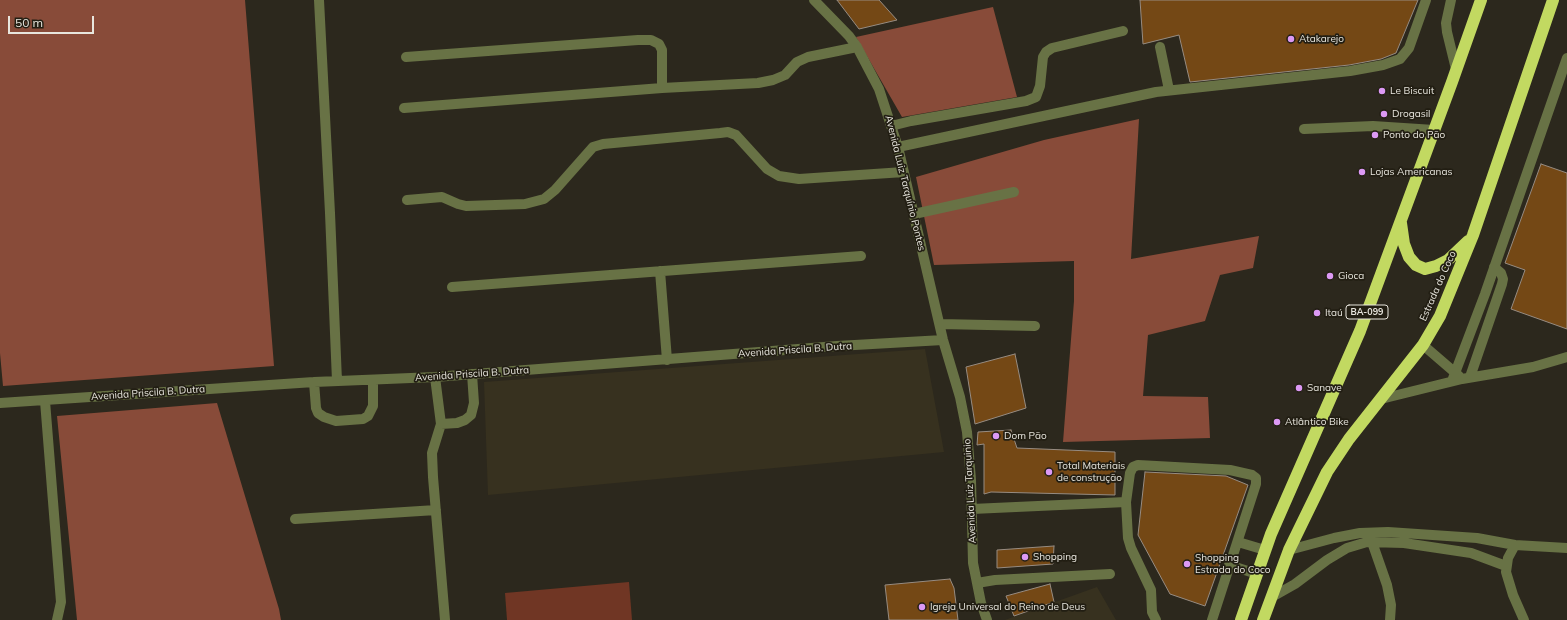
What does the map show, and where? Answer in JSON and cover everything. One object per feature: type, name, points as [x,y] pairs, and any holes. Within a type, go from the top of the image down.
[{"type":"highway","name":"BA-099","points":[[1241,620],[1271,534],[1360,331],[1481,0]]},
{"type":"highway","name":"Estrada do Coco","points":[[1262,620],[1289,550],[1327,472],[1349,439],[1423,344],[1440,316],[1473,235],[1553,0]]},
{"type":"highway","points":[[1401,220],[1404,244],[1408,257],[1416,265],[1425,268],[1436,266],[1448,260],[1458,252],[1473,235]]},
{"type":"street","points":[[319,0],[337,381]]},
{"type":"street","name":"Avenida Luiz Tarquínio Pontes","points":[[814,0],[858,47],[879,89],[898,147],[943,340]]},
{"type":"street","points":[[898,147],[1156,92],[1350,71],[1383,65],[1400,59],[1409,48],[1426,0]]},
{"type":"street","points":[[1451,0],[1446,22],[1456,69]]},
{"type":"street","points":[[891,126],[911,121],[1026,101],[1036,97],[1040,86],[1043,57],[1046,52],[1052,48],[1123,30]]},
{"type":"street","points":[[406,57],[651,40],[658,44],[662,50],[662,88]]},
{"type":"street","points":[[404,108],[662,88],[758,84],[785,75],[797,62],[808,57],[858,47]]},
{"type":"street","points":[[1160,47],[1169,90]]},
{"type":"street","points":[[1459,377],[1467,342],[1567,58]]},
{"type":"street","points":[[1304,129],[1373,126],[1434,130]]},
{"type":"street","points":[[407,200],[442,197],[466,206],[525,204],[544,199],[555,190],[593,147],[603,144],[720,132],[728,132],[736,135],[767,169],[779,176],[799,179],[904,172]]},
{"type":"street","points":[[914,214],[1014,192]]},
{"type":"street","points":[[452,287],[861,256]]},
{"type":"street","points":[[1459,377],[1502,284],[1503,279],[1501,273],[1494,267]]},
{"type":"street","points":[[660,271],[667,360]]},
{"type":"street","points":[[940,324],[1035,326]]},
{"type":"street","name":"Avenida Priscila B. Dutra","points":[[0,403],[314,382],[435,377],[943,340]]},
{"type":"street","name":"Avenida Luiz Tarquinio","points":[[943,340],[960,397],[967,432],[971,480],[973,563],[981,603],[987,620]]},
{"type":"street","points":[[1423,344],[1459,377]]},
{"type":"street","points":[[1381,399],[1459,377],[1533,367],[1567,357]]},
{"type":"street","points":[[441,424],[457,423],[465,420],[471,415],[474,403],[472,374]]},
{"type":"street","points":[[435,377],[441,424],[432,453],[445,620]]},
{"type":"street","points":[[314,382],[316,408],[318,413],[324,417],[336,421],[363,419],[368,416],[373,406],[373,380]]},
{"type":"street","points":[[45,401],[60,602],[57,620]]},
{"type":"street","points":[[1156,620],[1152,612],[1151,590],[1131,548],[1128,538],[1126,502],[1130,473],[1133,466],[1138,465],[1230,470],[1252,475],[1256,478],[1256,484],[1212,620]]},
{"type":"street","points":[[972,509],[1126,502]]},
{"type":"street","points":[[295,519],[436,510]]},
{"type":"street","points":[[1289,550],[1334,538],[1428,534],[1477,538],[1515,545],[1567,548]]},
{"type":"street","points":[[1427,546],[1428,534]]},
{"type":"street","points":[[1373,537],[1404,543],[1471,552],[1506,566]]},
{"type":"street","points":[[1272,597],[1295,584],[1327,560],[1347,548],[1367,542],[1373,537]]},
{"type":"street","points":[[1373,537],[1387,585],[1391,605],[1390,620]]},
{"type":"street","points":[[1238,542],[1265,550]]},
{"type":"street","points":[[1515,545],[1508,558],[1506,572],[1513,595],[1524,620]]},
{"type":"street","points":[[1230,565],[1257,574]]},
{"type":"street","points":[[977,583],[995,580],[1110,574]]},
{"type":"shaded area","points":[[0,0],[245,0],[274,366],[3,386],[0,353]]},
{"type":"shaded area","points":[[993,7],[1017,97],[902,117],[856,37]]},
{"type":"shaded area","points":[[1139,119],[1131,259],[1259,236],[1253,268],[1220,275],[1205,321],[1148,335],[1143,396],[1208,397],[1210,438],[1063,442],[1074,301],[1074,261],[934,265],[916,177],[1044,140]]},
{"type":"shaded area","points":[[925,349],[944,452],[488,495],[484,382]]},
{"type":"shaded area","points":[[217,403],[281,620],[77,620],[57,416]]},
{"type":"shaded area","points":[[629,582],[632,620],[507,620],[505,593]]},
{"type":"shaded area","points":[[1097,587],[1116,620],[1005,620]]},
{"type":"building","points":[[837,0],[879,0],[897,20],[859,29]]},
{"type":"building","name":"Atakarejo","points":[[1140,0],[1418,0],[1396,53],[1381,59],[1349,65],[1190,82],[1179,35],[1143,44]]},
{"type":"building","points":[[1541,164],[1567,173],[1567,329],[1511,309],[1525,270],[1505,263]]},
{"type":"building","points":[[1015,354],[1026,408],[975,424],[966,367]]},
{"type":"building","name":"Total Materiais de construção","points":[[1011,430],[1017,448],[1115,452],[1115,495],[991,492],[984,494],[984,444],[977,445],[978,432]]},
{"type":"building","name":"Shopping Estrada do Coco","points":[[1145,472],[1226,476],[1248,485],[1205,606],[1170,594],[1138,535]]},
{"type":"building","name":"Shopping","points":[[1054,546],[1053,564],[997,568],[997,550]]},
{"type":"building","name":"Igreja Universal do Reino de Deus","points":[[950,579],[954,588],[958,620],[889,620],[885,585]]},
{"type":"building","points":[[1050,584],[1054,602],[1014,616],[1006,596]]},
{"type":"place","name":"Atakarejo","points":[[1291,39]]},
{"type":"place","name":"Le Biscuit","points":[[1382,91]]},
{"type":"place","name":"Drogasil","points":[[1384,114]]},
{"type":"place","name":"Ponto do Pão","points":[[1375,135]]},
{"type":"place","name":"Lojas Americanas","points":[[1362,172]]},
{"type":"place","name":"Gioca","points":[[1330,276]]},
{"type":"place","name":"Itaú","points":[[1317,313]]},
{"type":"place","name":"Sanave","points":[[1299,388]]},
{"type":"place","name":"Atlântico Bike","points":[[1277,422]]},
{"type":"place","name":"Dom Pão","points":[[996,436]]},
{"type":"place","name":"Total Materiais de construção","points":[[1049,472]]},
{"type":"place","name":"Shopping","points":[[1025,557]]},
{"type":"place","name":"Shopping Estrada do Coco","points":[[1187,564]]},
{"type":"place","name":"Igreja Universal do Reino de Deus","points":[[922,607]]}]
